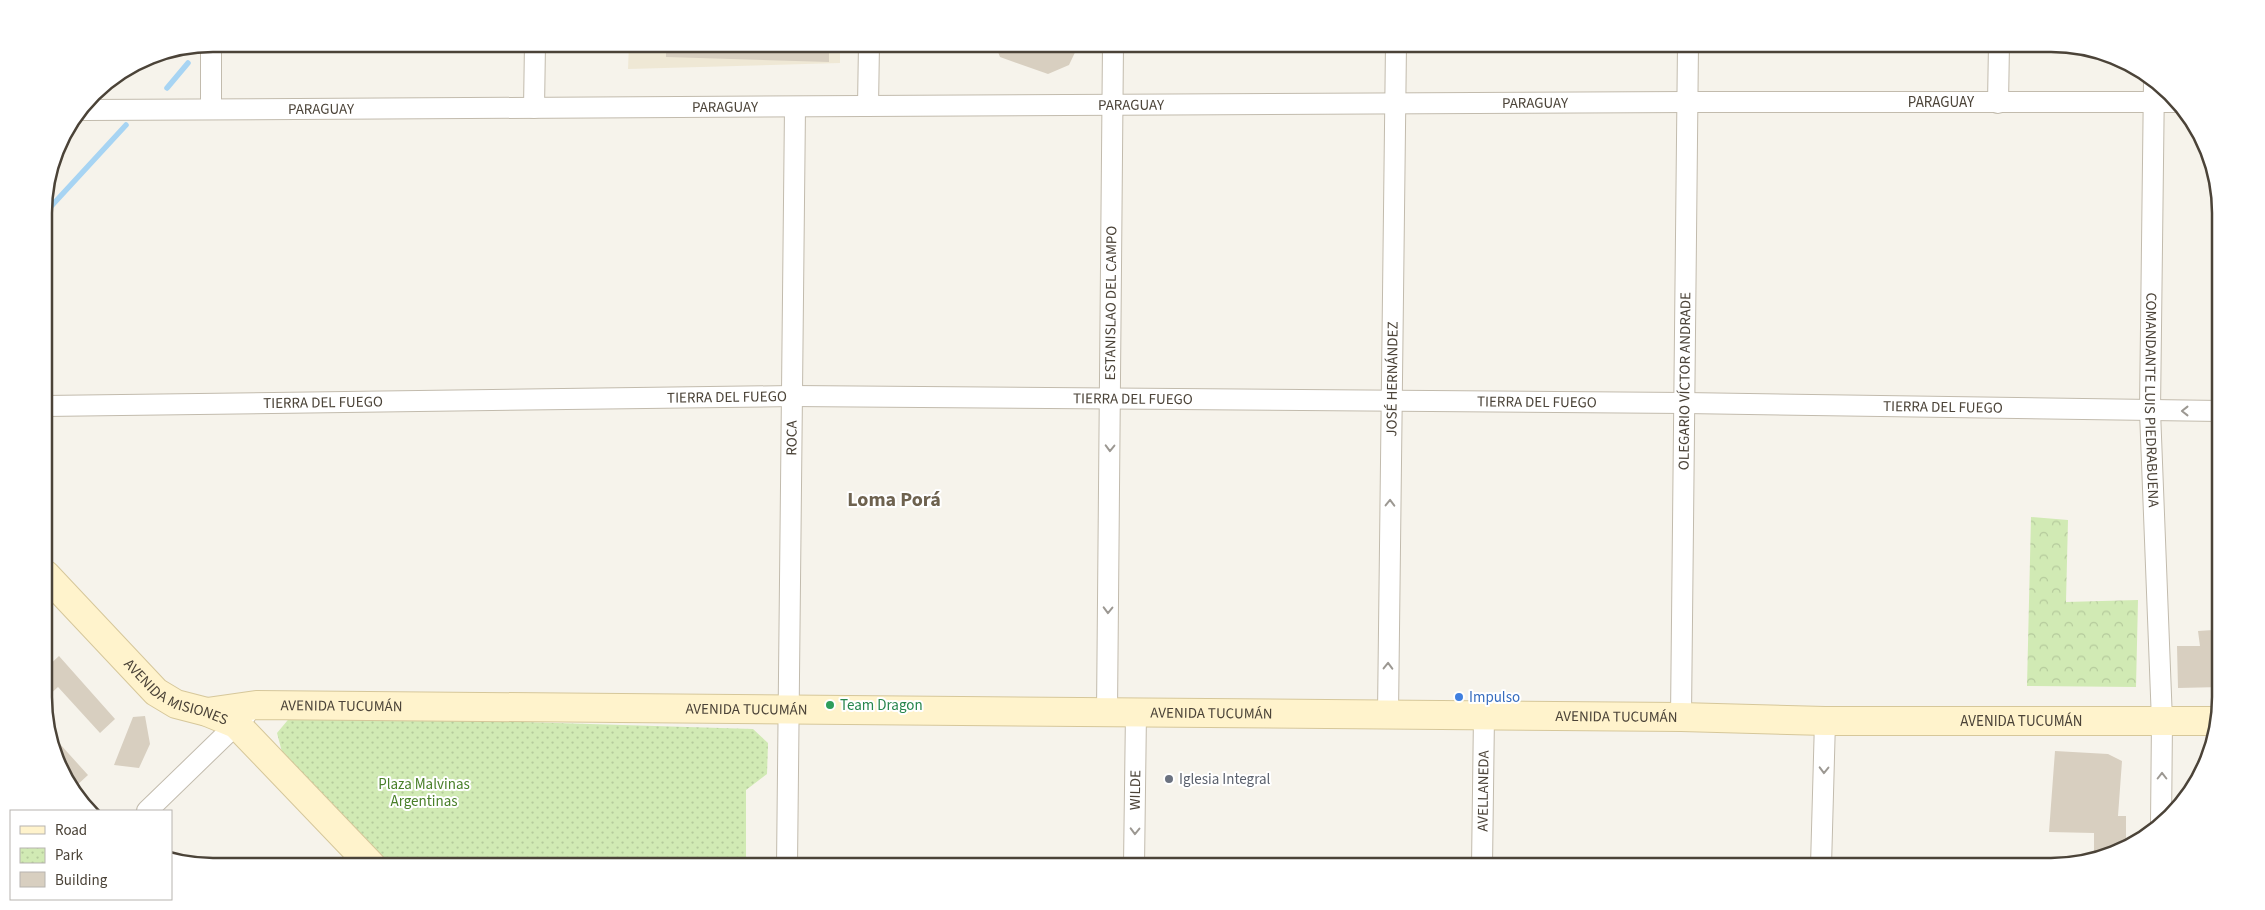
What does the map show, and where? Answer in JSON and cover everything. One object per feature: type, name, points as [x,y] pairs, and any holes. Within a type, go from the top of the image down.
[{"type":"main road","name":"AVENIDA MISIONES","points":[[52,582],[156,692],[176,704],[207,712],[236,724],[364,858]]},
{"type":"main road","name":"AVENIDA TUCUMÁN","points":[[207,712],[256,705],[1388,714],[1681,717],[1825,721],[2210,721]]},
{"type":"street","name":"JOSÉ HERNÁNDEZ","points":[[1388,714],[1396,52]]},
{"type":"street","name":"OLEGARIO VÍCTOR ANDRADE","points":[[1681,717],[1688,52]]},
{"type":"street","points":[[1998,103],[1999,52]]},
{"type":"street","points":[[211,53],[211,109]]},
{"type":"street","points":[[534,108],[535,53]]},
{"type":"street","points":[[868,106],[869,53]]},
{"type":"street","name":"ESTANISLAO DEL CAMPO","points":[[1106,712],[1113,53]]},
{"type":"street","name":"COMANDANTE LUIS PIEDRABUENA","points":[[2154,90],[2150,411],[2162,721],[2161,814]]},
{"type":"street","name":"PARAGUAY","points":[[91,110],[1688,102],[2167,102]]},
{"type":"street","name":"ROCA","points":[[786,858],[795,107]]},
{"type":"street","name":"TIERRA DEL FUEGO","points":[[53,406],[792,396],[1685,403],[2212,411]]},
{"type":"street","points":[[148,810],[256,705]]},
{"type":"street","name":"WILDE","points":[[1134,858],[1136,712]]},
{"type":"street","name":"AVELLANEDA","points":[[1482,857],[1484,715]]},
{"type":"street","points":[[1821,857],[1825,721]]},
{"type":"shaded area","points":[[629,53],[840,53],[840,63],[628,69]]},
{"type":"green space","points":[[2031,517],[2068,520],[2066,602],[2138,600],[2136,687],[2027,686]]},
{"type":"green space","name":"Plaza Malvinas Argentinas","points":[[292,715],[753,729],[768,743],[767,774],[746,790],[746,858],[383,858],[282,752],[277,733]]},
{"type":"building","points":[[666,53],[829,53],[829,62],[666,57]]},
{"type":"building","points":[[998,53],[1075,53],[1069,65],[1048,74],[1000,57]]},
{"type":"building","points":[[2212,630],[2212,687],[2178,688],[2177,646],[2200,646],[2198,631]]},
{"type":"building","points":[[59,656],[115,719],[100,733],[58,687],[52,692],[52,662]]},
{"type":"building","points":[[145,716],[150,744],[139,768],[114,765],[133,717]]},
{"type":"building","points":[[60,744],[88,775],[79,784],[69,768]]},
{"type":"building","points":[[2055,751],[2108,754],[2122,761],[2118,816],[2126,816],[2126,839],[2094,852],[2094,833],[2049,832]]},
{"type":"waterway","points":[[167,88],[188,63]]},
{"type":"waterway","points":[[53,204],[126,125]]},
{"type":"place","name":"Impulso","points":[[1459,697]]},
{"type":"place","name":"Team Dragon","points":[[830,705]]},
{"type":"place","name":"Iglesia Integral","points":[[1169,779]]},
{"type":"district","name":"Loma Porá","points":[[894,500]]}]
